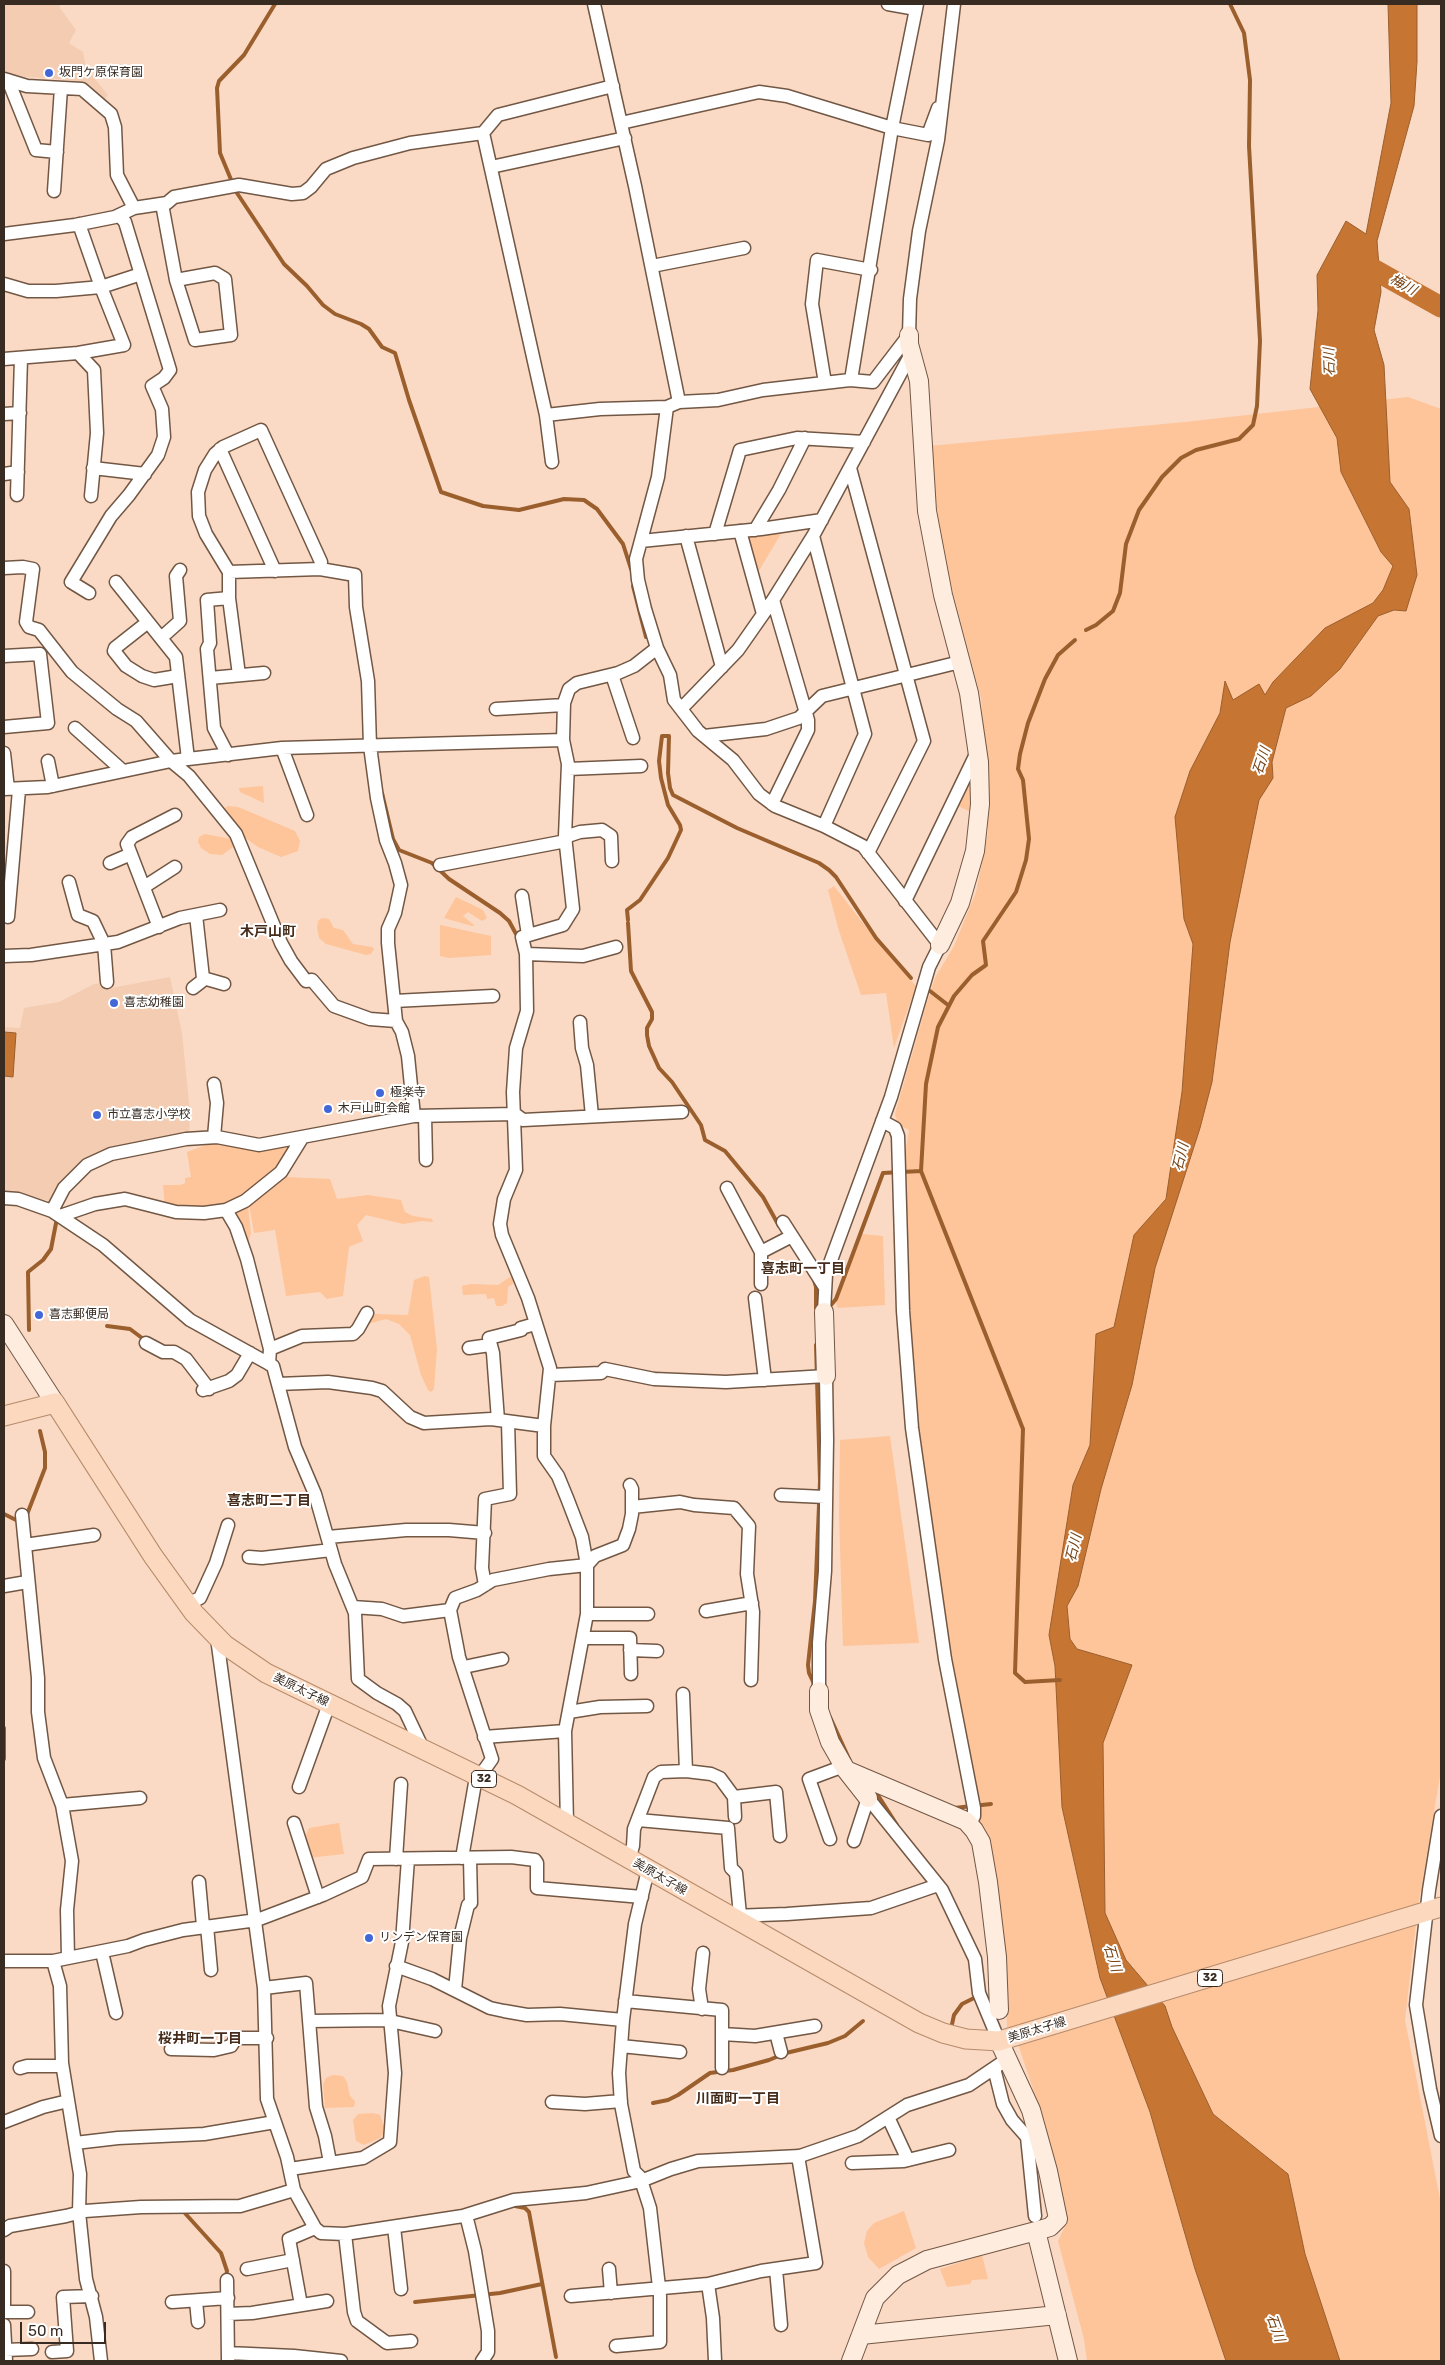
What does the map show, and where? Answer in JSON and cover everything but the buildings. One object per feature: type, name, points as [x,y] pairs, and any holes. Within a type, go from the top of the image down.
[{"type":"main road","points":[[4,1416],[55,1403]]},
{"type":"main road","name":"美原太子線","points":[[55,1403],[169,1580],[194,1613],[217,1638],[266,1673],[479,1777],[567,1824],[734,1916],[931,2029],[966,2039],[1003,2040],[1427,1913]]},
{"type":"street","points":[[594,4],[625,138],[679,402]]},
{"type":"street","points":[[852,380],[871,270],[892,128],[917,7],[888,4]]},
{"type":"street","points":[[954,4],[938,143],[919,231],[910,299],[909,335],[911,354],[919,381],[928,511],[943,595],[969,693],[978,751],[980,804],[974,851],[960,903],[929,967],[882,1121],[826,1274],[824,1312],[828,1440],[820,1497],[825,1571],[819,1643],[819,1710],[830,1742],[845,1768],[938,1885],[975,1959],[980,1993],[1003,2040]]},
{"type":"street","points":[[6,79],[27,86],[82,89],[111,114],[115,127],[117,175],[134,208]]},
{"type":"street","points":[[6,79],[36,150],[57,152]]},
{"type":"street","points":[[4,234],[79,224],[119,215],[134,208],[167,203],[174,197],[239,186],[292,194],[303,193],[311,187],[326,169],[353,158],[410,143],[483,133],[498,115],[613,86]]},
{"type":"street","points":[[54,191],[61,88]]},
{"type":"street","points":[[621,123],[759,92],[823,106],[892,128],[928,135],[934,116],[943,100]]},
{"type":"street","points":[[483,133],[546,415],[552,462]]},
{"type":"street","points":[[490,167],[625,138]]},
{"type":"street","points":[[162,204],[176,280],[194,340],[231,335],[225,279],[216,273],[176,280]]},
{"type":"street","points":[[88,593],[71,582],[111,516],[158,455],[164,437],[162,409],[152,386],[164,378],[170,370],[125,222],[119,215]]},
{"type":"street","points":[[4,359],[78,353],[124,345],[100,287],[79,224]]},
{"type":"street","points":[[652,266],[744,248]]},
{"type":"street","points":[[825,383],[812,304],[817,260],[871,270]]},
{"type":"street","points":[[4,284],[28,291],[100,287],[141,274]]},
{"type":"street","points":[[546,415],[600,409],[667,408],[679,402],[718,400],[763,390],[852,380],[873,382],[909,335]]},
{"type":"street","points":[[78,353],[94,370],[96,433],[91,496]]},
{"type":"street","points":[[681,709],[738,650],[773,600],[814,536],[911,354]]},
{"type":"street","points":[[18,495],[22,358]]},
{"type":"street","points":[[667,408],[658,477],[636,559],[638,580],[657,648],[670,676],[674,700],[704,736],[733,760],[760,794],[772,804],[824,826],[863,846],[940,945]]},
{"type":"street","points":[[4,414],[20,413]]},
{"type":"street","points":[[239,675],[229,598],[229,572],[206,534],[199,516],[198,492],[205,470],[220,449],[261,430],[321,562],[320,569]]},
{"type":"street","points":[[715,534],[740,450],[805,438],[864,442]]},
{"type":"street","points":[[755,530],[779,490],[805,438]]},
{"type":"street","points":[[220,449],[275,570]]},
{"type":"street","points":[[94,468],[145,474]]},
{"type":"street","points":[[850,468],[924,741],[868,853]]},
{"type":"street","points":[[4,474],[18,472]]},
{"type":"street","points":[[641,541],[755,530],[822,520]]},
{"type":"street","points":[[740,531],[763,614]]},
{"type":"street","points":[[686,536],[722,667]]},
{"type":"street","points":[[814,536],[865,734],[824,826]]},
{"type":"street","points":[[4,568],[23,567],[33,569],[26,622],[29,627],[39,630],[72,672],[117,709],[136,721],[171,761],[189,776],[236,834],[281,943],[290,961],[306,982],[312,980],[326,998],[340,1009],[370,1019],[396,1021]]},
{"type":"street","points":[[229,572],[320,569],[354,576],[356,607],[368,681],[370,746],[378,806],[386,840],[401,885],[395,913],[388,929],[396,1021],[402,1032],[408,1056],[426,1160]]},
{"type":"street","points":[[161,638],[180,621],[176,576],[180,570]]},
{"type":"street","points":[[116,582],[176,657],[188,759]]},
{"type":"street","points":[[228,754],[214,728],[207,649],[210,643],[208,600],[229,598]]},
{"type":"street","points":[[772,804],[808,730],[805,712],[773,600]]},
{"type":"street","points":[[148,622],[115,648],[114,651],[126,666],[142,676],[154,680],[178,676]]},
{"type":"street","points":[[567,1824],[565,1731],[587,1614],[587,1565],[582,1538],[567,1498],[558,1476],[544,1456],[544,1426],[550,1374],[528,1298],[502,1235],[500,1224],[504,1199],[516,1170],[513,1092],[516,1048],[527,1010],[526,954],[522,937],[563,925],[572,909],[566,839],[568,769],[563,740],[564,706],[569,689],[576,683],[634,666],[657,648]]},
{"type":"street","points":[[4,656],[40,654],[48,723],[4,728]]},
{"type":"street","points":[[704,736],[766,729],[799,718],[822,696],[960,662]]},
{"type":"street","points":[[210,678],[264,672]]},
{"type":"street","points":[[612,674],[633,738]]},
{"type":"street","points":[[496,709],[518,702],[564,706]]},
{"type":"street","points":[[75,728],[123,771]]},
{"type":"street","points":[[10,789],[53,786],[171,761],[282,748],[563,740]]},
{"type":"street","points":[[282,748],[307,815]]},
{"type":"street","points":[[905,901],[978,751]]},
{"type":"street","points":[[4,752],[10,789],[8,918]]},
{"type":"street","points":[[48,761],[53,786]]},
{"type":"street","points":[[568,769],[641,766]]},
{"type":"street","points":[[159,927],[127,844],[132,837],[175,815]]},
{"type":"street","points":[[440,864],[566,839],[580,832],[602,830],[611,836],[612,861]]},
{"type":"street","points":[[110,864],[131,854]]},
{"type":"street","points":[[144,887],[174,867]]},
{"type":"street","points":[[69,882],[78,914],[93,921],[104,944],[107,982]]},
{"type":"street","points":[[522,896],[528,935]]},
{"type":"street","points":[[4,956],[118,942],[180,918],[220,910]]},
{"type":"street","points":[[196,915],[203,978]]},
{"type":"street","points":[[526,954],[584,962],[616,947]]},
{"type":"street","points":[[203,978],[224,984]]},
{"type":"street","points":[[193,988],[203,978]]},
{"type":"street","points":[[394,1001],[493,996]]},
{"type":"street","points":[[580,1022],[592,1116]]},
{"type":"street","points":[[214,1084],[216,1103],[214,1137]]},
{"type":"street","points":[[56,1214],[64,1188],[87,1165],[110,1154],[186,1139],[214,1137],[259,1145],[419,1116],[515,1114],[523,1120],[682,1112]]},
{"type":"street","points":[[882,1121],[895,1128],[898,1136],[903,1311],[912,1428],[945,1659],[974,1808],[974,1816],[970,1824]]},
{"type":"street","points":[[56,1214],[125,1199],[176,1212],[204,1213],[226,1210],[244,1201],[281,1172],[302,1138]]},
{"type":"street","points":[[727,1188],[761,1252],[761,1284]]},
{"type":"street","points":[[4,1198],[18,1199],[56,1214],[103,1245],[190,1320],[273,1366],[295,1446],[315,1494],[331,1550],[353,1607],[358,1643],[358,1679],[377,1693],[397,1704],[404,1711],[424,1751]]},
{"type":"street","points":[[226,1210],[236,1227],[247,1259],[270,1349],[269,1364]]},
{"type":"street","points":[[784,1222],[824,1286]]},
{"type":"street","points":[[761,1252],[792,1236]]},
{"type":"street","points":[[755,1298],[765,1380]]},
{"type":"street","points":[[270,1349],[302,1336],[353,1334],[367,1313]]},
{"type":"street","points":[[4,1324],[55,1403]]},
{"type":"street","points":[[485,1585],[482,1568],[485,1499],[510,1494],[503,1421],[489,1338],[521,1330],[521,1328],[535,1324]]},
{"type":"street","points":[[146,1343],[163,1352],[174,1352],[186,1360],[206,1390],[237,1375],[250,1353]]},
{"type":"street","points":[[469,1348],[490,1346]]},
{"type":"street","points":[[550,1374],[601,1373],[605,1369],[654,1379],[726,1382],[826,1376]]},
{"type":"street","points":[[278,1384],[328,1382],[372,1388],[382,1391],[410,1417],[424,1423],[491,1419],[544,1426]]},
{"type":"street","points":[[455,1990],[460,1938],[468,1905],[471,1903],[466,1858],[475,1783],[492,1759],[468,1687],[464,1667],[458,1657],[450,1610],[455,1598],[493,1580],[587,1565],[596,1556],[623,1545],[629,1529],[632,1507],[632,1488],[630,1485]]},
{"type":"street","points":[[782,1495],[820,1497]]},
{"type":"street","points":[[632,1507],[680,1502],[734,1508],[749,1526],[747,1574],[752,1603],[750,1680]]},
{"type":"street","points":[[22,1516],[27,1582],[38,1678],[38,1712],[44,1758],[62,1805],[72,1861],[67,1910],[68,1958]]},
{"type":"street","points":[[187,1604],[200,1598],[216,1563],[228,1525]]},
{"type":"street","points":[[328,1537],[406,1530],[449,1530],[485,1533]]},
{"type":"street","points":[[25,1545],[94,1535]]},
{"type":"street","points":[[249,1557],[262,1558],[331,1550]]},
{"type":"street","points":[[4,1586],[27,1582]]},
{"type":"street","points":[[706,1611],[752,1603]]},
{"type":"street","points":[[353,1607],[382,1609],[403,1616],[450,1610]]},
{"type":"street","points":[[587,1614],[632,1620],[648,1614]]},
{"type":"street","points":[[217,1638],[264,1988],[268,2099],[290,2169],[294,2190],[315,2228],[321,2233],[345,2234],[466,2215],[514,2200],[586,2192],[641,2181],[698,2161],[798,2156],[858,2136],[907,2105],[969,2085],[1000,2064]]},
{"type":"street","points":[[583,1638],[630,1638],[631,1674]]},
{"type":"street","points":[[630,1650],[658,1651]]},
{"type":"street","points":[[464,1667],[502,1660]]},
{"type":"street","points":[[683,1694],[686,1771]]},
{"type":"street","points":[[299,1786],[329,1704]]},
{"type":"street","points":[[569,1712],[600,1706],[648,1706]]},
{"type":"street","points":[[484,1737],[565,1731]]},
{"type":"street","points":[[830,1839],[809,1779],[845,1768],[970,1824],[981,1842],[997,1958],[1003,2040],[1000,2064],[1004,2104],[1012,2120],[1027,2137],[1036,2224],[1068,2361]]},
{"type":"street","points":[[628,1859],[638,1820],[654,1777],[661,1772],[686,1771],[711,1774],[720,1778],[734,1797],[735,1817]]},
{"type":"street","points":[[290,2169],[362,2158],[390,2142],[395,2073],[389,2006],[402,1942],[401,1784]]},
{"type":"street","points":[[734,1797],[776,1792],[780,1836]]},
{"type":"street","points":[[62,1805],[140,1798]]},
{"type":"street","points":[[854,1841],[868,1798]]},
{"type":"street","points":[[1441,1816],[1416,2005],[1430,2089],[1441,2136]]},
{"type":"street","points":[[638,1820],[728,1828],[731,1868],[736,1873],[734,1916],[871,1908],[938,1885]]},
{"type":"street","points":[[294,1823],[318,1898]]},
{"type":"street","points":[[4,1961],[53,1961],[128,1946],[160,1935],[205,1926],[256,1920],[318,1898],[362,1877],[368,1858],[511,1857],[535,1860],[537,1863],[537,1888],[567,1889],[642,1898]]},
{"type":"street","points":[[616,2346],[660,2342],[660,2296],[657,2290],[650,2208],[641,2181],[634,2171],[621,2101],[619,2073],[625,2001],[635,1924],[648,1870]]},
{"type":"street","points":[[199,1882],[211,1970]]},
{"type":"street","points":[[102,1952],[116,2013]]},
{"type":"street","points":[[702,2009],[699,1989],[703,1953]]},
{"type":"street","points":[[53,1961],[60,1986],[62,2066],[80,2174],[79,2212],[86,2279],[92,2296],[101,2361]]},
{"type":"street","points":[[396,1966],[432,1978],[490,2008],[504,2012],[527,2015],[560,2014],[623,2020]]},
{"type":"street","points":[[264,1988],[306,1983],[316,2107],[325,2136],[330,2162]]},
{"type":"street","points":[[625,2001],[722,2010],[722,2068]]},
{"type":"street","points":[[309,2021],[390,2020],[435,2031]]},
{"type":"street","points":[[722,2034],[756,2036],[815,2026]]},
{"type":"street","points":[[776,2033],[781,2052]]},
{"type":"street","points":[[171,2049],[214,2050],[231,2046],[236,2038],[267,2038]]},
{"type":"street","points":[[621,2046],[680,2052]]},
{"type":"street","points":[[850,2361],[875,2298],[898,2275],[927,2260],[1036,2224],[1050,2227],[1058,2219],[1048,2171],[1031,2110],[1000,2064]]},
{"type":"street","points":[[20,2068],[27,2066],[62,2066]]},
{"type":"street","points":[[4,2122],[43,2107],[68,2100]]},
{"type":"street","points":[[552,2102],[584,2104],[621,2101]]},
{"type":"street","points":[[888,2117],[908,2160]]},
{"type":"street","points":[[75,2143],[118,2138],[204,2134],[275,2122]]},
{"type":"street","points":[[852,2163],[908,2160],[949,2150]]},
{"type":"street","points":[[570,2296],[657,2290],[708,2284],[776,2269],[816,2263],[798,2156]]},
{"type":"street","points":[[4,2230],[10,2226],[79,2212],[141,2206],[240,2206],[294,2190]]},
{"type":"street","points":[[466,2215],[475,2251],[488,2331],[488,2352],[482,2361]]},
{"type":"street","points":[[394,2227],[401,2289]]},
{"type":"street","points":[[301,2305],[289,2239],[315,2228]]},
{"type":"street","points":[[345,2234],[354,2312],[358,2321],[388,2343],[411,2341]]},
{"type":"street","points":[[247,2269],[293,2260]]},
{"type":"street","points":[[609,2269],[611,2293]]},
{"type":"street","points":[[776,2269],[781,2325]]},
{"type":"street","points":[[4,2271],[4,2306]]},
{"type":"street","points":[[226,2280],[228,2298],[228,2357],[342,2361]]},
{"type":"street","points":[[708,2284],[713,2318],[715,2361]]},
{"type":"street","points":[[52,2352],[67,2350],[63,2298],[92,2296]]},
{"type":"street","points":[[172,2302],[228,2298]]},
{"type":"street","points":[[196,2300],[198,2322]]},
{"type":"street","points":[[228,2314],[252,2313],[327,2301]]},
{"type":"street","points":[[4,2312],[28,2312]]},
{"type":"street","points":[[861,2335],[1057,2315]]},
{"type":"street","points":[[4,2325],[5,2356],[32,2349]]},
{"type":"shaded area","points":[[4,4],[60,4],[60,8],[76,30],[69,43],[83,52],[86,68],[108,95],[101,102],[71,80],[13,76],[4,72]]},
{"type":"shaded area","points":[[1408,397],[1441,409],[1441,1770],[1418,1907],[1405,2020],[1441,2204],[1441,2361],[1340,2361],[1305,2254],[1288,2174],[1213,2114],[1172,2027],[1165,2006],[1117,2023],[1150,2112],[1195,2269],[1226,2361],[1087,2361],[1084,2339],[1058,2241],[1067,2222],[1042,2116],[1019,2047],[1007,2030],[1006,1987],[962,1741],[917,1433],[904,1230],[905,1155],[909,1130],[898,1124],[895,1114],[935,978],[954,946],[976,892],[988,832],[986,758],[981,698],[943,555],[929,446],[1185,422]]},
{"type":"shaded area","points":[[782,532],[757,574],[747,539],[750,536]]},
{"type":"shaded area","points":[[970,779],[973,780],[975,814],[956,805]]},
{"type":"shaded area","points":[[263,786],[264,803],[240,792],[239,788]]},
{"type":"shaded area","points":[[227,806],[238,807],[295,831],[300,841],[298,851],[281,857],[258,847],[244,837],[223,812]]},
{"type":"shaded area","points":[[205,834],[231,839],[233,847],[222,855],[210,854],[201,848],[198,842],[199,837]]},
{"type":"shaded area","points":[[834,886],[884,950],[916,986],[894,1048],[886,993],[861,995],[839,931],[828,890]]},
{"type":"shaded area","points":[[456,897],[483,910],[487,918],[482,921],[468,912],[463,916],[475,926],[472,926],[444,918]]},
{"type":"shaded area","points":[[322,918],[329,919],[334,928],[343,930],[353,944],[372,947],[374,949],[371,954],[366,955],[326,944],[319,938],[317,928],[318,921]]},
{"type":"shaded area","points":[[440,925],[491,936],[491,955],[449,958],[440,956]]},
{"type":"shaded area","name":"市立喜志小学校","points":[[170,977],[182,1033],[190,1112],[189,1138],[107,1150],[52,1201],[4,1193],[4,1027],[20,1028],[24,1008],[59,1002],[94,984],[105,983],[111,988]]},
{"type":"shaded area","points":[[211,1143],[255,1149],[294,1145],[279,1170],[238,1202],[204,1210],[165,1206],[163,1185],[180,1185],[185,1183],[185,1178],[191,1177],[187,1152]]},
{"type":"shaded area","points":[[285,1177],[330,1179],[337,1199],[368,1195],[401,1200],[405,1212],[413,1216],[432,1219],[433,1222],[422,1221],[403,1224],[366,1215],[357,1225],[363,1241],[349,1247],[343,1296],[327,1299],[320,1292],[286,1296],[275,1230],[254,1233],[249,1204]]},
{"type":"shaded area","points":[[248,1206],[251,1233],[246,1252],[230,1213]]},
{"type":"shaded area","points":[[862,1234],[883,1236],[885,1305],[838,1308],[836,1303]]},
{"type":"shaded area","points":[[425,1276],[429,1277],[437,1349],[434,1389],[431,1392],[428,1390],[421,1375],[410,1335],[399,1324],[386,1319],[368,1324],[374,1314],[408,1315],[414,1280]]},
{"type":"shaded area","points":[[510,1277],[513,1279],[513,1284],[508,1287],[507,1303],[502,1306],[496,1306],[494,1298],[487,1299],[486,1294],[463,1295],[462,1286],[471,1284],[498,1285]]},
{"type":"shaded area","points":[[890,1436],[919,1643],[843,1646],[839,1514],[840,1440]]},
{"type":"shaded area","points":[[339,1823],[344,1854],[308,1858],[306,1835],[309,1828]]},
{"type":"shaded area","points":[[333,2075],[343,2076],[347,2082],[350,2096],[355,2101],[354,2107],[325,2108],[323,2084],[326,2078]]},
{"type":"shaded area","points":[[373,2113],[380,2115],[384,2126],[384,2133],[380,2138],[364,2145],[356,2141],[353,2120],[358,2114]]},
{"type":"shaded area","points":[[904,2211],[916,2248],[879,2269],[868,2257],[864,2243],[867,2231],[874,2223]]},
{"type":"shaded area","points":[[982,2255],[988,2279],[972,2280],[970,2284],[947,2287],[940,2269]]},
{"type":"water","name":"石川","points":[[1388,4],[1417,4],[1417,62],[1414,106],[1377,241],[1381,292],[1374,330],[1384,365],[1390,482],[1409,509],[1417,575],[1406,611],[1394,610],[1378,616],[1340,669],[1311,696],[1286,708],[1272,762],[1273,778],[1259,800],[1230,942],[1212,1082],[1200,1128],[1155,1268],[1132,1385],[1101,1489],[1078,1586],[1067,1606],[1070,1639],[1077,1649],[1132,1665],[1103,1743],[1105,1913],[1126,1960],[1165,2006],[1172,2027],[1213,2114],[1288,2174],[1305,2254],[1340,2361],[1226,2361],[1195,2269],[1150,2112],[1100,1978],[1062,1807],[1055,1666],[1049,1635],[1073,1485],[1090,1445],[1096,1334],[1114,1327],[1134,1235],[1166,1199],[1182,1092],[1193,944],[1184,919],[1175,817],[1190,771],[1220,713],[1225,681],[1233,700],[1259,684],[1265,695],[1273,682],[1325,628],[1373,603],[1383,590],[1393,566],[1381,552],[1341,472],[1337,438],[1310,389],[1318,310],[1317,275],[1346,221],[1366,234],[1391,103]]},
{"type":"water","points":[[4,1032],[16,1033],[13,1077],[4,1076]]},
{"type":"waterway","points":[[232,182],[220,153],[217,88],[219,81],[244,55],[275,4]]},
{"type":"waterway","points":[[1086,630],[1096,625],[1113,611],[1120,593],[1126,544],[1139,510],[1162,477],[1181,458],[1196,450],[1239,439],[1253,425],[1257,406],[1260,341],[1249,146],[1250,80],[1244,33],[1230,4]]},
{"type":"waterway","points":[[235,190],[284,264],[307,286],[323,305],[335,314],[369,329],[382,347],[395,353],[441,492],[483,506],[519,510],[564,499],[584,500],[597,509],[623,544],[631,569]]},
{"type":"waterway","name":"梅川","points":[[1364,264],[1441,307]]},
{"type":"waterway","points":[[633,586],[646,637]]},
{"type":"waterway","points":[[1060,1680],[1025,1682],[1015,1673],[1023,1429],[921,1171],[926,1084],[938,1027],[954,996],[972,975],[986,965],[983,941],[1016,892],[1026,860],[1029,839],[1023,780],[1018,769],[1020,754],[1028,723],[1045,679],[1058,655],[1075,640]]},
{"type":"waterway","points":[[628,920],[627,910],[640,900],[668,858],[681,830],[668,805],[661,778],[659,761],[662,736],[669,736]]},
{"type":"waterway","points":[[669,736],[668,773],[673,795],[737,828],[819,863],[829,870],[836,877],[876,938],[911,978]]},
{"type":"waterway","points":[[382,793],[393,839],[399,850],[432,863],[449,879],[500,913],[509,921],[516,934]]},
{"type":"waterway","points":[[628,923],[631,971],[652,1012],[647,1035],[649,1046],[659,1068],[672,1082],[701,1125],[705,1140],[725,1151],[763,1197],[779,1226]]},
{"type":"waterway","points":[[930,991],[948,1005]]},
{"type":"waterway","points":[[827,1306],[831,1305],[836,1299],[883,1173],[921,1171]]},
{"type":"waterway","points":[[29,1330],[28,1272],[43,1260],[51,1249],[57,1218]]},
{"type":"waterway","points":[[814,1280],[816,1287],[816,1309]]},
{"type":"waterway","points":[[107,1326],[130,1329],[146,1341]]},
{"type":"waterway","points":[[815,1686],[809,1673],[808,1665],[815,1601],[820,1481],[816,1345]]},
{"type":"waterway","points":[[26,1517],[45,1468],[45,1452],[40,1431]]},
{"type":"waterway","points":[[4,1514],[18,1521]]},
{"type":"waterway","points":[[830,1717],[851,1763]]},
{"type":"waterway","points":[[4,1728],[4,1759]]},
{"type":"waterway","points":[[874,1789],[897,1825]]},
{"type":"waterway","points":[[954,1808],[991,1804]]},
{"type":"waterway","points":[[951,2029],[954,2015],[962,2004],[978,1996]]},
{"type":"waterway","points":[[653,2103],[668,2100],[678,2095],[710,2073],[733,2070],[786,2053],[828,2043],[845,2036],[863,2021]]},
{"type":"waterway","points":[[515,2206],[525,2208],[529,2212],[556,2357]]},
{"type":"waterway","points":[[183,2211],[221,2253],[227,2271],[226,2277]]},
{"type":"waterway","points":[[415,2302],[500,2293],[542,2284]]},
{"type":"place","name":"坂門ケ原保育園","points":[[49,73]]},
{"type":"place","name":"喜志幼稚園","points":[[114,1003]]},
{"type":"place","name":"極楽寺","points":[[380,1093]]},
{"type":"place","name":"木戸山町会館","points":[[328,1109]]},
{"type":"place","name":"市立喜志小学校","points":[[97,1115]]},
{"type":"place","name":"喜志郵便局","points":[[39,1315]]},
{"type":"place","name":"リンデン保育園","points":[[369,1938]]},
{"type":"district","name":"木戸山町","points":[[268,932]]},
{"type":"district","name":"喜志町一丁目","points":[[803,1269]]},
{"type":"district","name":"喜志町二丁目","points":[[269,1501]]},
{"type":"district","name":"桜井町一丁目","points":[[200,2039]]},
{"type":"district","name":"川面町一丁目","points":[[738,2099]]}]
